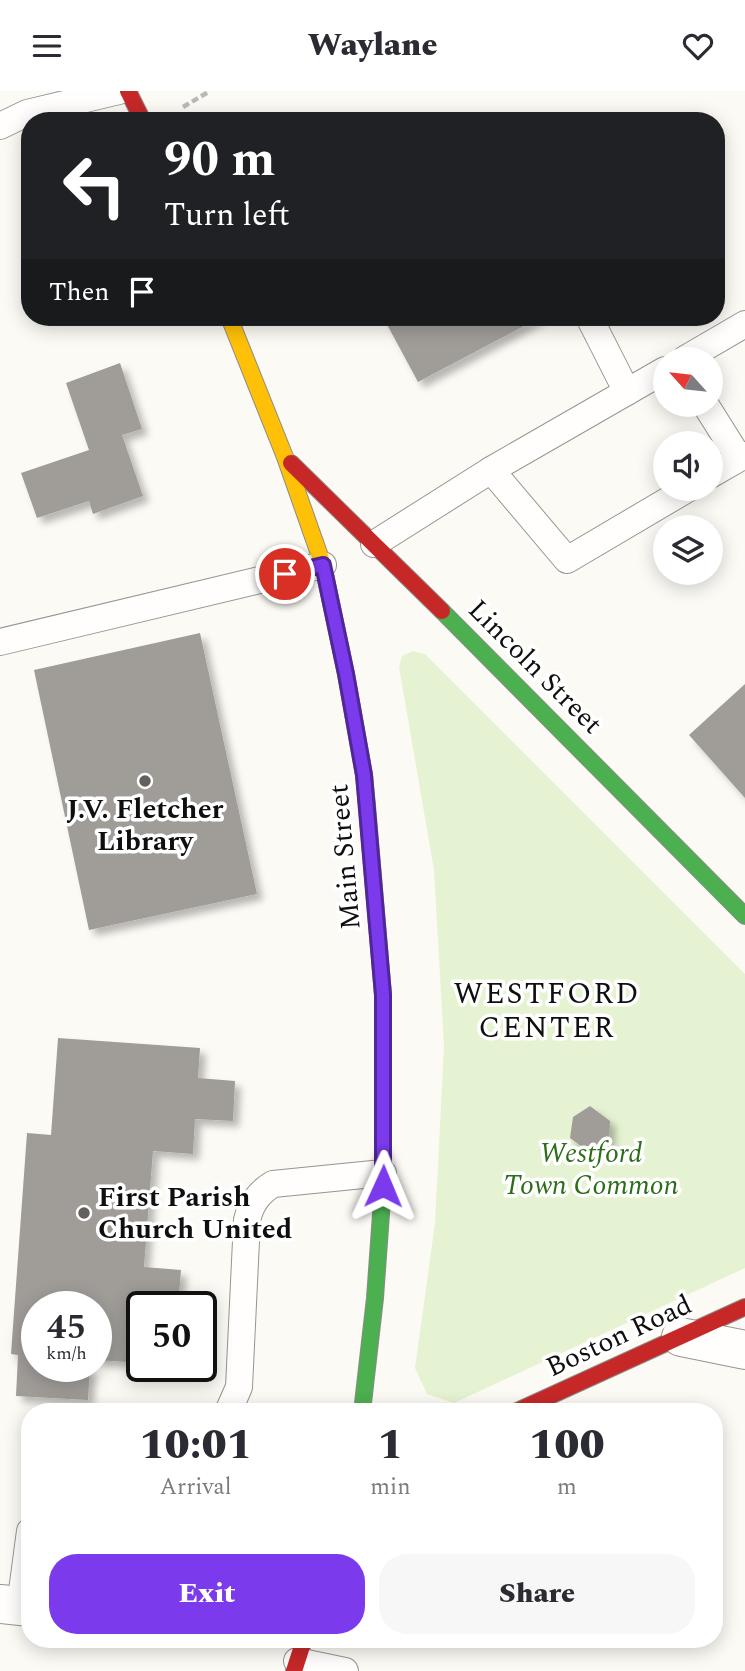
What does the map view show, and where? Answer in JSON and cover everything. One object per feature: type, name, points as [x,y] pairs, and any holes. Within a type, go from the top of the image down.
[{"type":"main road","points":[[128,91],[138,112]]},
{"type":"main road","name":"Main Street","points":[[233,326],[285,457],[323,565],[364,775],[383,995],[383,1173],[375,1298],[363,1403]]},
{"type":"main road","name":"Lincoln Street","points":[[285,457],[745,916]]},
{"type":"main road","name":"Boston Road","points":[[535,1403],[745,1307]]},
{"type":"street","points":[[681,1337],[745,1350]]},
{"type":"lane","points":[[31,112],[118,91]]},
{"type":"lane","points":[[0,126],[21,116]]},
{"type":"lane","points":[[706,347],[745,324]]},
{"type":"lane","points":[[594,326],[627,392]]},
{"type":"lane","points":[[374,544],[491,470],[653,377]]},
{"type":"lane","points":[[714,417],[742,457],[723,468]]},
{"type":"lane","points":[[491,470],[567,560],[667,501]]},
{"type":"lane","points":[[0,642],[323,565]]},
{"type":"lane","points":[[232,1403],[239,1387],[247,1220],[250,1208],[261,1191],[273,1184],[383,1173]]},
{"type":"lane","points":[[17,1606],[21,1583]]},
{"type":"lane","points":[[298,1657],[345,1671]]},
{"type":"path","points":[[183,107],[211,91]]},
{"type":"green space","name":"Westford Town Common","points":[[413,651],[425,654],[745,974],[745,1268],[454,1403],[427,1394],[415,1368],[435,1223],[444,1046],[434,870],[399,667],[402,656]]},
{"type":"building","points":[[388,326],[524,326],[418,382]]},
{"type":"building","points":[[120,363],[142,429],[122,435],[143,496],[93,514],[89,501],[37,518],[21,473],[89,450],[66,383]]},
{"type":"building","name":"J.V. Fletcher Library","points":[[200,633],[257,894],[89,930],[34,670]]},
{"type":"building","points":[[745,684],[745,798],[689,735]]},
{"type":"building","name":"First Parish Church United","points":[[58,1038],[200,1048],[198,1078],[235,1081],[233,1121],[195,1119],[193,1154],[153,1151],[144,1267],[181,1270],[179,1291],[126,1291],[126,1362],[112,1361],[112,1291],[21,1291],[21,1382],[89,1382],[88,1400],[16,1396],[18,1355],[11,1354],[27,1133],[51,1135]]},
{"type":"building","points":[[590,1106],[610,1121],[609,1143],[589,1152],[570,1138],[573,1117]]},
{"type":"traffic: fast","points":[[442,611],[745,916]]},
{"type":"traffic: fast","points":[[363,1403],[375,1298],[383,1186],[383,995],[367,806]]},
{"type":"traffic: slow","points":[[233,326],[285,457],[323,565],[346,674],[367,806]]},
{"type":"traffic: jam","points":[[128,91],[138,112]]},
{"type":"traffic: jam","points":[[291,463],[442,611]]},
{"type":"traffic: jam","points":[[535,1403],[745,1307]]},
{"type":"traffic: jam","points":[[294,1671],[301,1648]]},
{"type":"place","name":"J.V. Fletcher Library","points":[[145,781]]},
{"type":"place","name":"First Parish Church United","points":[[84,1213]]},
{"type":"district","name":"WESTFORD CENTER","points":[[547,1012]]},
{"type":"route","points":[[285,574],[323,565],[364,775],[383,995],[383,1186]]}]
